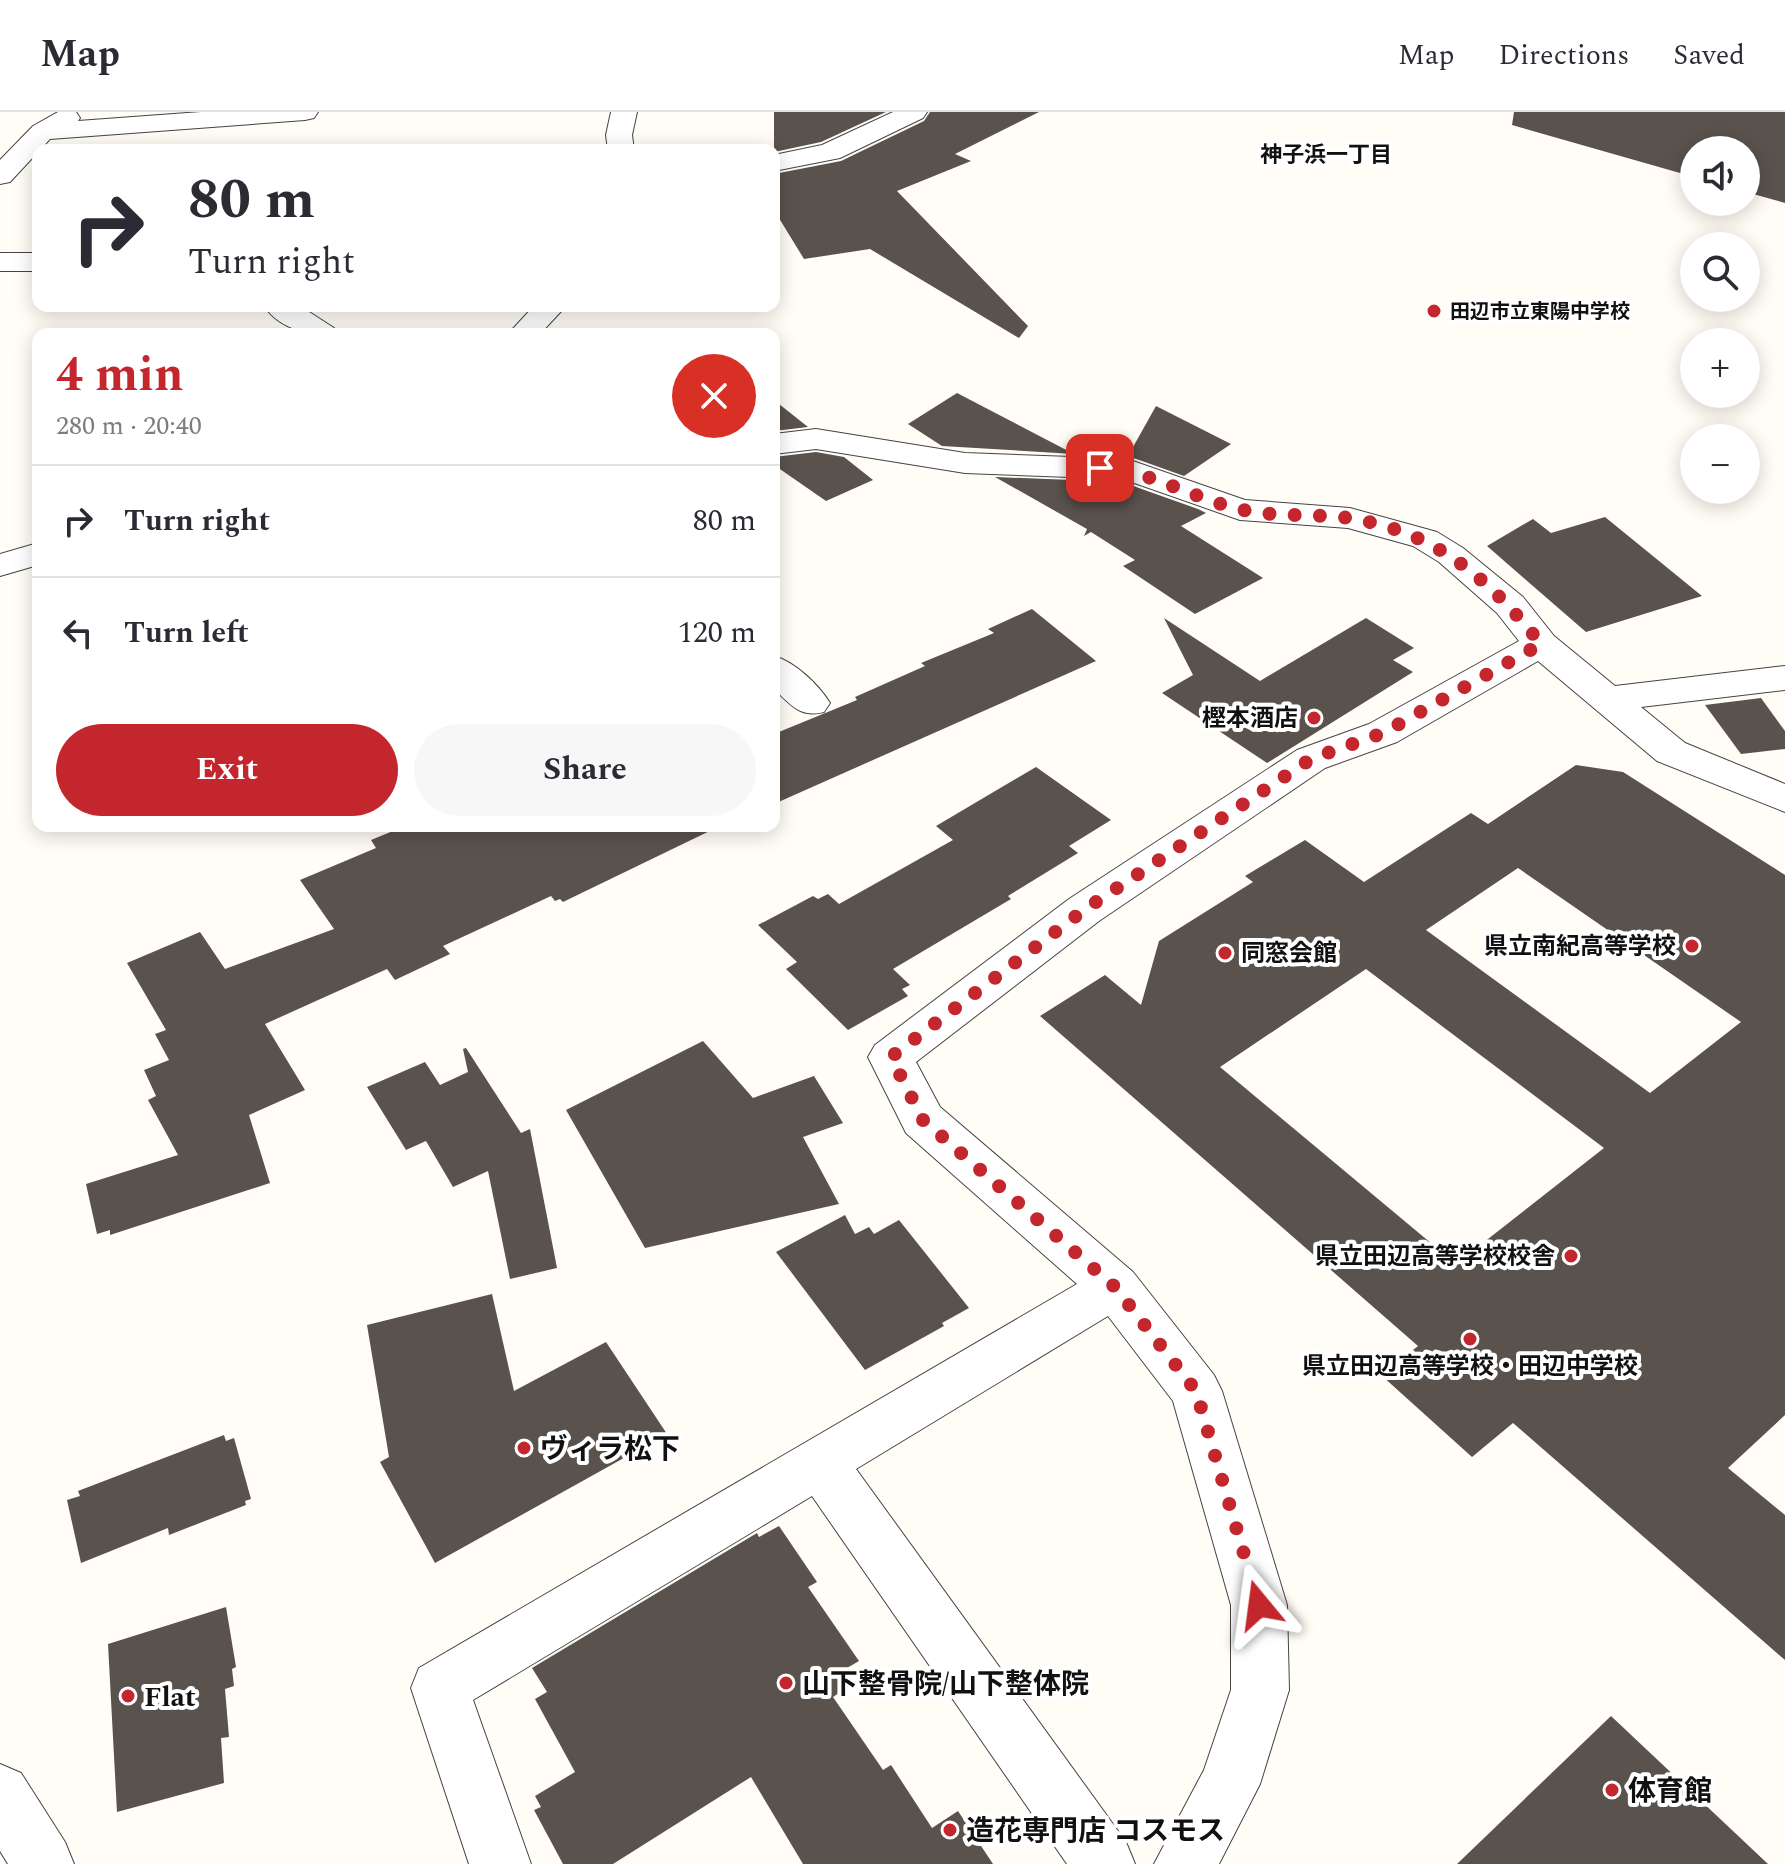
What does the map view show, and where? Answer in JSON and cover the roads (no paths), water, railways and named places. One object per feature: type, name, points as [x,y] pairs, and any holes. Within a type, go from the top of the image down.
[{"type":"street","points":[[0,176],[42,132],[77,112]]},
{"type":"street","points":[[42,132],[305,112]]},
{"type":"street","points":[[620,144],[624,112]]},
{"type":"street","points":[[780,162],[830,152],[914,112]]},
{"type":"street","points":[[0,262],[32,262]]},
{"type":"street","points":[[288,312],[314,328]]},
{"type":"street","points":[[529,328],[545,312]]},
{"type":"street","points":[[780,443],[816,439],[965,463],[1127,469],[1240,510],[1350,518],[1425,539],[1451,555],[1510,605],[1541,644],[1671,752],[1785,799]]},
{"type":"street","points":[[0,565],[32,556]]},
{"type":"street","points":[[1185,1864],[1230,1784],[1260,1690],[1259,1605],[1196,1391],[1115,1287],[923,1120],[891,1057],[1084,910],[1311,759],[1383,733],[1541,644]]},
{"type":"street","points":[[780,674],[811,703]]},
{"type":"street","points":[[1608,699],[1785,678]]},
{"type":"street","points":[[500,1864],[440,1688],[1115,1287]]},
{"type":"street","points":[[820,1463],[1104,1864]]},
{"type":"street","points":[[0,1794],[43,1864]]},
{"type":"place","name":"田辺市立東陽中学校","points":[[1434,311]]},
{"type":"place","name":"樫本酒店","points":[[1314,718]]},
{"type":"place","name":"県立南紀高等学校","points":[[1692,946]]},
{"type":"place","name":"同窓会館","points":[[1225,953]]},
{"type":"place","name":"県立田辺高等学校校舎","points":[[1571,1256]]},
{"type":"place","name":"県立田辺高等学校・田辺中学校","points":[[1470,1339]]},
{"type":"place","name":"ヴィラ松下","points":[[524,1448]]},
{"type":"place","name":"山下整骨院/山下整体院","points":[[786,1683]]},
{"type":"place","name":"Flat","points":[[128,1696]]},
{"type":"place","name":"体育館","points":[[1612,1790]]},
{"type":"place","name":"造花専門店 コスモス","points":[[950,1830]]},
{"type":"district","name":"神子浜一丁目","points":[[1326,154]]}]
